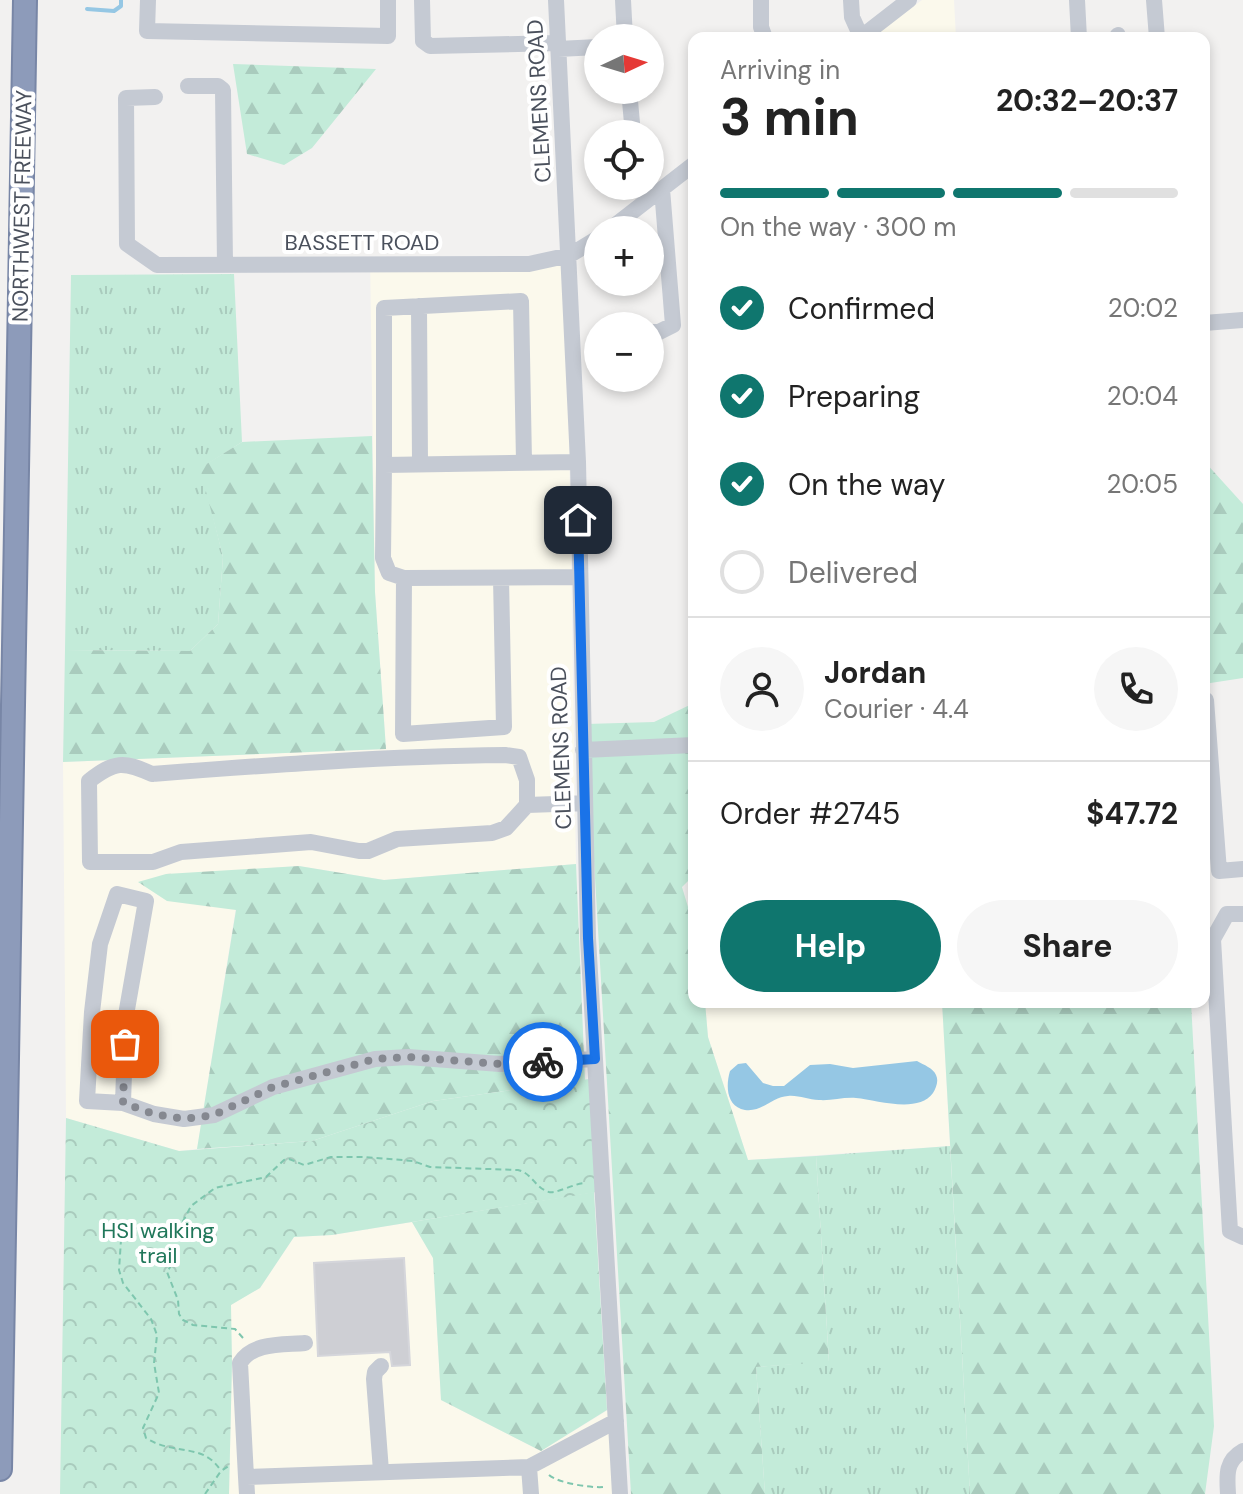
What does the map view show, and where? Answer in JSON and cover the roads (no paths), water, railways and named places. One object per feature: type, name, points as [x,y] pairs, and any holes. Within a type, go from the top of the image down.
[{"type":"highway","name":"NORTHWEST FREEWAY","points":[[0,1469],[25,0]]},
{"type":"highway","points":[[23,100],[35,0]]},
{"type":"street","points":[[148,0],[147,31],[388,36],[388,0]]},
{"type":"street","points":[[422,0],[423,41],[430,46],[584,47]]},
{"type":"street","name":"CLEMENS ROAD","points":[[556,0],[578,462],[583,750],[595,1059],[616,1421],[612,1490]]},
{"type":"street","points":[[623,0],[624,24]]},
{"type":"street","points":[[761,0],[763,32]]},
{"type":"street","points":[[851,0],[852,17],[858,32]]},
{"type":"street","points":[[868,32],[909,0]]},
{"type":"street","points":[[1077,0],[1079,32]]},
{"type":"street","points":[[1154,0],[1157,32]]},
{"type":"street","points":[[188,86],[218,86],[223,90],[225,265]]},
{"type":"street","name":"BASSETT ROAD","points":[[155,97],[126,98],[127,244],[157,265],[529,264],[570,255],[584,246]]},
{"type":"street","points":[[664,187],[688,169]]},
{"type":"street","points":[[627,216],[648,200]]},
{"type":"street","points":[[663,200],[673,325],[664,330]]},
{"type":"street","points":[[524,462],[521,301],[384,308],[383,558],[389,573],[404,578],[579,577]]},
{"type":"street","points":[[419,306],[420,464]]},
{"type":"street","points":[[1210,323],[1243,320]]},
{"type":"street","points":[[384,465],[578,462]]},
{"type":"street","points":[[404,578],[403,734],[504,727],[501,578]]},
{"type":"street","points":[[583,750],[688,745]]},
{"type":"street","points":[[1210,753],[1219,871],[1243,869]]},
{"type":"street","points":[[527,805],[527,780],[519,757],[505,755],[325,760],[152,774],[128,763],[107,767],[89,781],[90,862],[153,862],[181,852],[311,842],[368,851],[397,839],[492,833],[506,828],[527,805],[585,803]]},
{"type":"street","points":[[123,1103],[126,1015],[146,901],[117,894],[100,944],[87,1101],[123,1103],[154,1114],[184,1119],[214,1115],[273,1087],[375,1059],[408,1057],[500,1064],[595,1059]]},
{"type":"street","points":[[1243,914],[1227,914],[1213,939],[1230,1231],[1243,1237]]},
{"type":"street","points":[[305,1343],[264,1347],[244,1355],[239,1371],[246,1477],[537,1469],[616,1421]]},
{"type":"street","points":[[381,1366],[375,1372],[374,1379],[381,1471]]},
{"type":"street","points":[[1228,1494],[1229,1465],[1243,1451]]},
{"type":"street","points":[[531,1494],[537,1469]]},
{"type":"water","points":[[917,1061],[933,1070],[937,1080],[933,1093],[918,1103],[897,1104],[851,1098],[815,1100],[788,1096],[748,1110],[732,1103],[728,1093],[730,1071],[738,1064],[746,1063],[763,1083],[784,1086],[810,1065],[853,1068]]},
{"type":"waterway","points":[[87,9],[114,11],[121,6],[121,0]]},
{"type":"park label","name":"HSI walking trail","points":[[158,1242]]}]
